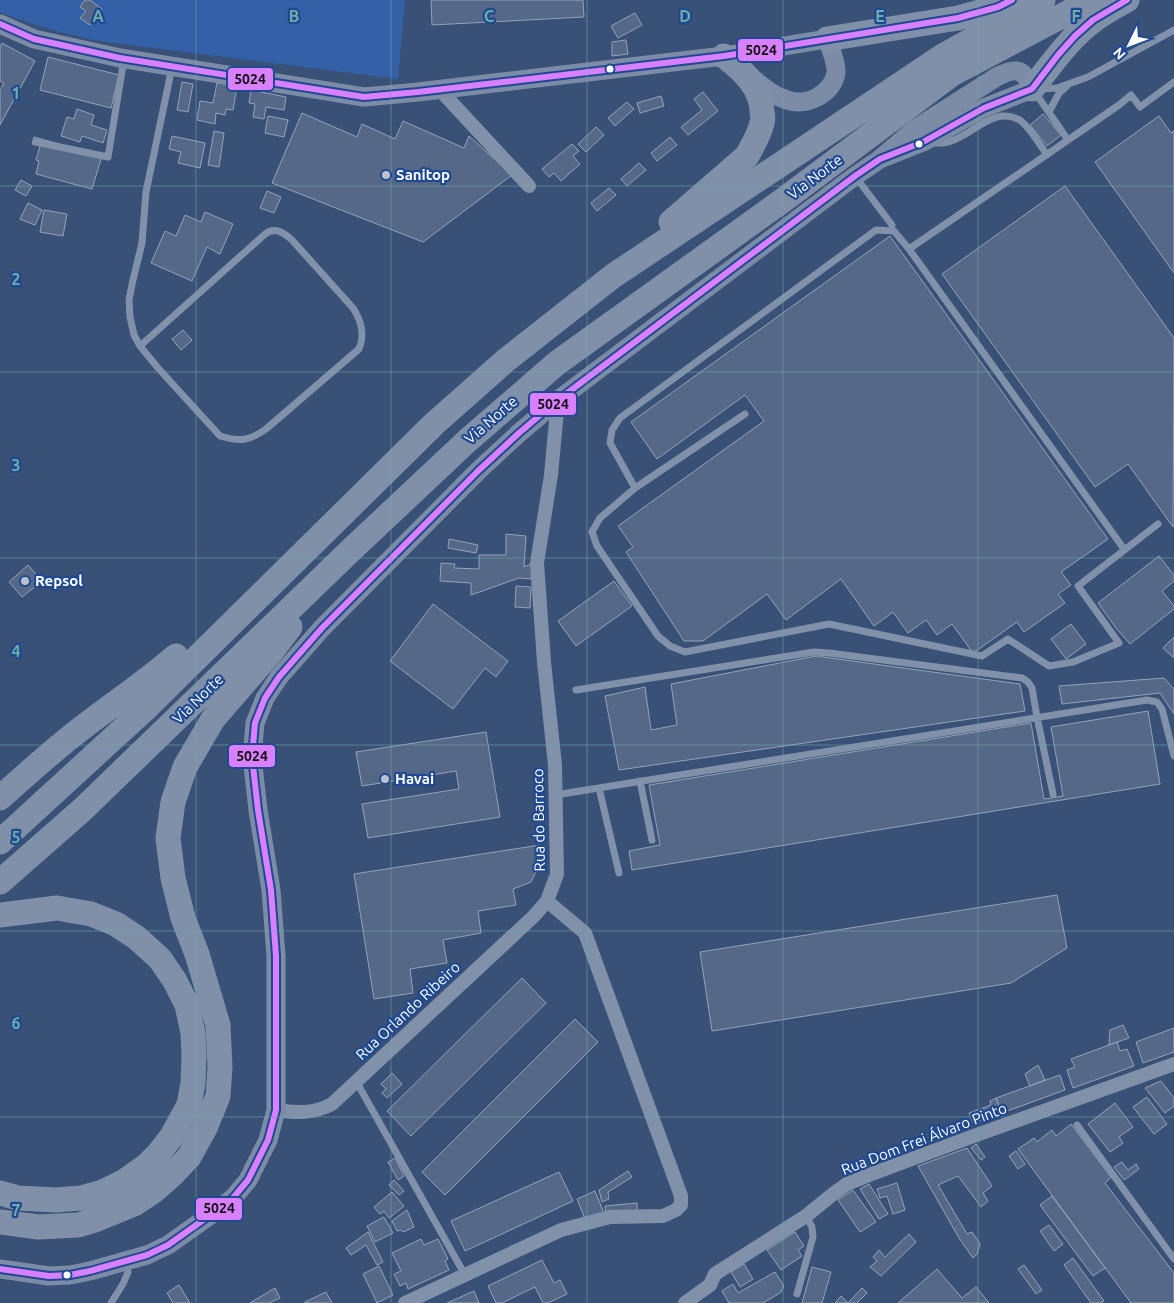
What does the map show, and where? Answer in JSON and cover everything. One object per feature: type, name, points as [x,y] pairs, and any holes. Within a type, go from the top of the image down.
[{"type":"highway","points":[[827,39],[958,18],[998,7],[1012,0]]},
{"type":"highway","name":"Via Norte","points":[[0,842],[144,709],[434,424],[505,361],[613,276],[943,56],[1043,0]]},
{"type":"highway","name":"Via Norte","points":[[0,882],[82,810],[466,441],[557,364],[774,207],[952,74],[1092,0]]},
{"type":"highway","points":[[1032,89],[1075,36],[1093,20],[1127,0]]},
{"type":"highway","points":[[613,276],[747,156],[763,121],[762,102],[754,84],[732,62]]},
{"type":"highway","points":[[0,798],[80,729],[152,677],[381,477]]},
{"type":"highway","points":[[0,1222],[38,1227],[78,1225],[134,1204],[155,1190],[189,1157],[205,1128],[218,1096],[220,1067],[218,1025],[197,954],[183,918],[173,878],[168,838],[173,802],[185,767],[213,719],[272,651],[350,551]]},
{"type":"highway","points":[[0,914],[57,908],[91,914],[116,924],[137,938],[160,959],[175,981],[187,1005],[194,1033],[193,1083],[189,1105],[172,1136],[160,1153],[146,1166],[125,1181],[103,1192],[81,1198],[56,1200],[18,1198],[0,1193]]},
{"type":"street","points":[[0,24],[34,39],[124,58],[364,97],[732,62],[827,39],[836,71],[831,84],[819,96],[806,102],[788,101],[769,92],[732,62]]},
{"type":"street","points":[[0,1269],[49,1276],[70,1275],[125,1262],[147,1255],[168,1245],[233,1198],[248,1180],[268,1140],[276,1110],[276,956],[271,890],[258,810],[252,757],[256,723],[265,698],[279,677],[322,628],[479,470],[558,400],[855,176],[880,160],[915,129],[998,76],[1009,71],[1016,70],[1023,73],[1028,79],[1032,89],[984,108],[923,142],[880,160]]},
{"type":"street","points":[[440,90],[529,186]]},
{"type":"street","name":"Rua do Barroco","points":[[547,901],[557,874],[555,765],[544,662],[537,563],[551,475],[558,400]]},
{"type":"street","points":[[405,1303],[561,1230],[610,1217],[663,1216],[676,1210],[681,1205],[681,1196],[585,933],[547,901]]},
{"type":"street","name":"Rua Orlando Ribeiro","points":[[276,1110],[312,1112],[332,1104],[534,916],[547,901]]},
{"type":"street","name":"Rua Dom Frei Álvaro Pinto","points":[[686,1303],[710,1286],[715,1274],[806,1216],[848,1184],[1174,1064]]},
{"type":"lane","points":[[1032,89],[1057,88],[1088,77],[1174,30]]},
{"type":"lane","points":[[36,142],[108,157],[124,58]]},
{"type":"lane","points":[[140,346],[264,235],[274,230],[285,234],[292,240],[353,308],[359,317],[362,336],[359,349],[266,429],[245,440],[233,440],[220,436],[140,346],[134,336],[129,300],[142,243],[146,192],[172,66]]},
{"type":"lane","points":[[909,249],[1119,106],[1131,95],[1140,106],[1174,82]]},
{"type":"lane","points":[[1049,112],[1059,93],[1067,85]]},
{"type":"lane","points":[[1032,89],[1068,140]]},
{"type":"lane","points":[[923,142],[942,144],[951,142],[997,116],[1011,116],[1022,122],[1047,155]]},
{"type":"lane","points":[[855,176],[892,225]]},
{"type":"lane","points":[[635,488],[610,443],[612,430],[620,418],[876,230],[894,231],[909,249],[1124,549]]},
{"type":"lane","points":[[745,414],[635,488],[600,518],[592,532],[597,546],[658,636],[670,646],[685,652],[829,624],[982,656],[1008,639],[1048,666],[1072,662],[1119,643],[1078,586],[1158,524]]},
{"type":"lane","points":[[576,690],[814,652],[829,652],[1022,678],[1032,688],[1053,794]]},
{"type":"lane","points":[[555,795],[1147,700],[1157,702],[1162,709],[1174,756]]},
{"type":"lane","points":[[640,781],[652,840]]},
{"type":"lane","points":[[599,788],[619,873]]},
{"type":"lane","points":[[356,1081],[465,1275]]},
{"type":"lane","points":[[1077,1125],[1174,1259]]},
{"type":"lane","points":[[797,1294],[813,1237],[812,1227],[806,1216]]},
{"type":"lane","points":[[111,1303],[128,1272],[125,1262]]},
{"type":"shaded area","points":[[0,0],[405,0],[398,79],[99,41],[49,29],[0,12]]},
{"type":"building","points":[[85,0],[90,0],[102,9],[90,25],[80,18],[86,11],[80,7]]},
{"type":"building","points":[[431,0],[583,0],[584,17],[432,25]]},
{"type":"building","points":[[635,13],[642,25],[618,38],[611,26]]},
{"type":"building","points":[[626,40],[628,54],[612,56],[612,42]]},
{"type":"building","points":[[2,43],[35,61],[0,125],[0,90],[4,83],[0,81],[0,47]]},
{"type":"building","points":[[48,57],[119,75],[111,108],[40,90]]},
{"type":"building","points":[[182,82],[193,84],[188,112],[177,110]]},
{"type":"building","points":[[217,83],[237,86],[233,110],[226,109],[225,115],[216,113],[215,124],[197,120],[200,101],[213,103]]},
{"type":"building","points":[[251,90],[286,97],[284,110],[266,107],[264,119],[253,117],[255,104],[249,103]]},
{"type":"building","points":[[703,92],[718,111],[688,135],[681,127],[702,110],[694,99]]},
{"type":"building","points":[[661,96],[664,106],[640,113],[637,103]]},
{"type":"building","points":[[627,102],[634,109],[615,126],[608,118]]},
{"type":"building","points":[[77,109],[94,115],[91,125],[107,130],[103,143],[82,136],[80,142],[61,136],[67,117],[74,119]]},
{"type":"building","points":[[302,113],[357,137],[362,124],[395,139],[403,121],[464,148],[469,136],[512,175],[423,242],[272,183]]},
{"type":"building","points":[[1043,114],[1061,135],[1047,146],[1030,125]]},
{"type":"building","points":[[268,116],[288,120],[284,137],[265,133]]},
{"type":"building","points":[[1159,116],[1171,133],[1174,131],[1174,273],[1095,162]]},
{"type":"building","points":[[596,127],[604,135],[586,152],[578,144]]},
{"type":"building","points":[[214,131],[224,133],[219,167],[208,165]]},
{"type":"building","points":[[172,136],[205,143],[200,168],[178,163],[181,152],[169,149]]},
{"type":"building","points":[[34,137],[102,156],[92,189],[36,174],[39,161],[36,160],[40,146],[32,144]]},
{"type":"building","points":[[670,137],[677,145],[657,161],[651,153]]},
{"type":"building","points":[[572,144],[579,151],[573,156],[580,164],[561,181],[554,173],[549,177],[542,169]]},
{"type":"building","points":[[639,163],[646,170],[627,186],[621,179]]},
{"type":"building","points":[[21,180],[32,186],[26,196],[15,190]]},
{"type":"building","points":[[1065,186],[1174,338],[1173,527],[1128,464],[1095,487],[942,274]]},
{"type":"building","points":[[609,188],[616,195],[597,211],[591,203]]},
{"type":"building","points":[[267,191],[281,197],[274,213],[260,208]]},
{"type":"building","points":[[28,203],[42,210],[35,225],[20,219]]},
{"type":"building","points":[[44,210],[67,214],[63,236],[40,232]]},
{"type":"building","points":[[205,212],[233,224],[220,254],[207,247],[192,281],[151,263],[165,231],[176,236],[185,215],[201,222]]},
{"type":"building","points":[[890,236],[1108,539],[1061,572],[1071,585],[1058,594],[1065,603],[1024,632],[1017,622],[973,653],[952,624],[937,635],[926,620],[908,633],[893,612],[874,626],[841,579],[786,620],[767,594],[703,641],[684,641],[626,552],[633,547],[618,526],[764,421],[745,395],[657,459],[631,422]]},
{"type":"building","points":[[183,330],[192,340],[181,350],[172,339]]},
{"type":"building","points":[[506,534],[526,536],[524,567],[533,563],[531,579],[519,578],[471,595],[471,583],[440,581],[441,563],[455,564],[454,568],[479,569],[479,555],[506,555]]},
{"type":"building","points":[[449,539],[478,545],[476,553],[448,548]]},
{"type":"building","points":[[1159,556],[1174,575],[1174,581],[1162,591],[1174,606],[1174,609],[1130,644],[1098,603]]},
{"type":"building","name":"Repsol","points":[[28,565],[42,581],[22,597],[9,582]]},
{"type":"building","points":[[614,581],[632,606],[576,646],[558,621]]},
{"type":"building","points":[[516,586],[531,587],[530,608],[515,607]]},
{"type":"building","points":[[433,604],[508,661],[496,677],[485,668],[453,709],[390,661]]},
{"type":"building","points":[[1071,624],[1086,644],[1066,659],[1051,639]]},
{"type":"building","points":[[1174,637],[1174,658],[1163,648]]},
{"type":"building","points":[[816,656],[1020,684],[1025,711],[619,770],[605,696],[645,687],[651,730],[677,725],[671,684]]},
{"type":"building","points":[[1164,678],[1174,689],[1174,714],[1160,693],[1062,704],[1059,686]]},
{"type":"building","points":[[1148,711],[1160,784],[632,870],[629,851],[660,845],[649,785],[1031,723],[1044,799],[1063,796],[1051,727]]},
{"type":"building","name":"Havai","points":[[486,732],[500,817],[368,838],[362,804],[459,789],[456,771],[362,786],[356,752]]},
{"type":"building","points":[[540,845],[540,863],[531,882],[513,889],[516,905],[478,911],[481,933],[443,940],[447,963],[410,969],[413,993],[374,999],[354,874]]},
{"type":"building","points":[[1057,895],[1067,948],[1011,983],[712,1031],[700,952]]},
{"type":"building","points":[[522,978],[546,1003],[411,1136],[387,1111]]},
{"type":"building","points":[[575,1019],[598,1042],[445,1195],[422,1172]]},
{"type":"building","points":[[1123,1025],[1129,1038],[1109,1045],[1110,1030]]},
{"type":"building","points":[[1174,1028],[1174,1052],[1143,1063],[1136,1042]]},
{"type":"building","points":[[1117,1042],[1120,1051],[1127,1049],[1134,1066],[1073,1088],[1067,1070],[1075,1067],[1071,1059]]},
{"type":"building","points":[[1038,1065],[1045,1080],[1030,1086],[1025,1074]]},
{"type":"building","points":[[392,1073],[402,1084],[387,1098],[382,1093],[386,1089],[381,1084]]},
{"type":"building","points":[[1060,1075],[1065,1090],[1002,1113],[996,1098]]},
{"type":"building","points":[[1161,1081],[1174,1098],[1174,1106],[1165,1113],[1145,1088]]},
{"type":"building","points":[[1147,1097],[1167,1124],[1154,1134],[1133,1107]]},
{"type":"building","points":[[996,1098],[1002,1113],[973,1123],[969,1113],[991,1105],[990,1101]]},
{"type":"building","points":[[1115,1103],[1133,1127],[1119,1137],[1123,1143],[1110,1152],[1088,1124]]},
{"type":"building","points":[[1071,1124],[1111,1177],[1105,1183],[1174,1273],[1174,1303],[1131,1303],[1018,1149],[1034,1138],[1037,1142],[1052,1130],[1056,1136]]},
{"type":"building","points":[[976,1144],[985,1157],[981,1160],[971,1148]]},
{"type":"building","points":[[967,1148],[992,1186],[983,1193],[988,1201],[981,1207],[958,1176],[938,1185],[967,1234],[972,1232],[980,1244],[977,1254],[973,1258],[959,1238],[918,1166]]},
{"type":"building","points":[[1016,1151],[1025,1164],[1018,1169],[1009,1156]]},
{"type":"building","points":[[395,1158],[404,1176],[398,1180],[388,1162]]},
{"type":"building","points":[[1122,1162],[1128,1170],[1136,1164],[1139,1169],[1124,1180],[1114,1167]]},
{"type":"building","points":[[628,1171],[632,1177],[608,1192],[609,1199],[602,1202],[599,1190]]},
{"type":"building","points":[[559,1172],[573,1201],[465,1251],[451,1221]]},
{"type":"building","points":[[394,1180],[404,1191],[399,1195],[389,1185]]},
{"type":"building","points":[[897,1183],[905,1210],[893,1214],[887,1196],[880,1198],[877,1189]]},
{"type":"building","points":[[869,1184],[888,1214],[879,1219],[860,1189]]},
{"type":"building","points":[[853,1190],[876,1222],[860,1232],[838,1200]]},
{"type":"building","points":[[595,1191],[604,1213],[585,1219],[577,1199]]},
{"type":"building","points":[[392,1192],[404,1206],[389,1218],[384,1211],[380,1214],[374,1207]]},
{"type":"building","points":[[1052,1196],[1105,1268],[1093,1276],[1040,1205]]},
{"type":"building","points":[[637,1203],[637,1210],[606,1214],[605,1206]]},
{"type":"building","points":[[407,1210],[414,1227],[403,1232],[401,1230],[397,1231],[392,1221]]},
{"type":"building","points":[[384,1217],[393,1233],[375,1242],[367,1226]]},
{"type":"building","points":[[1049,1225],[1063,1244],[1054,1251],[1040,1231]]},
{"type":"building","points":[[368,1232],[383,1262],[377,1265],[366,1245],[351,1255],[346,1248]]},
{"type":"building","points":[[795,1232],[804,1246],[798,1250],[802,1256],[781,1270],[767,1250]]},
{"type":"building","points":[[909,1234],[916,1242],[881,1276],[870,1267],[877,1261],[873,1257],[879,1250],[885,1257]]},
{"type":"building","points":[[421,1239],[424,1245],[438,1239],[448,1259],[445,1261],[449,1270],[408,1289],[406,1283],[400,1286],[394,1274],[401,1271],[392,1253]]},
{"type":"building","points":[[1073,1258],[1104,1301],[1091,1303],[1064,1265]]},
{"type":"building","points":[[542,1260],[554,1283],[560,1280],[567,1294],[548,1303],[543,1303],[535,1287],[502,1303],[496,1303],[488,1286]]},
{"type":"building","points":[[744,1264],[753,1279],[740,1287],[731,1272]]},
{"type":"building","points":[[1024,1265],[1042,1290],[1036,1294],[1018,1269]]},
{"type":"building","points":[[379,1266],[393,1295],[377,1303],[363,1274]]},
{"type":"building","points":[[812,1267],[831,1272],[822,1303],[802,1303]]},
{"type":"building","points":[[937,1269],[962,1298],[976,1287],[989,1303],[898,1303]]},
{"type":"building","points":[[775,1272],[784,1286],[780,1293],[763,1303],[729,1303],[722,1291],[733,1284],[738,1293]]},
{"type":"building","points":[[179,1285],[190,1303],[173,1303],[167,1293]]},
{"type":"building","points":[[275,1288],[280,1298],[269,1303],[250,1303]]},
{"type":"building","points":[[862,1288],[867,1293],[857,1303],[848,1303]]},
{"type":"building","points":[[474,1291],[479,1303],[447,1303]]},
{"type":"building","points":[[326,1292],[332,1303],[305,1303],[305,1302]]},
{"type":"building","points":[[841,1296],[848,1303],[835,1303]]},
{"type":"transit line","name":"5024","points":[[0,24],[34,39],[120,58],[364,97],[724,56],[958,18],[998,7],[1012,0]]},
{"type":"transit line","name":"5024","points":[[0,1269],[49,1276],[70,1275],[147,1255],[168,1245],[216,1211],[233,1198],[248,1180],[268,1140],[276,1110],[276,956],[271,890],[258,810],[252,757],[255,723],[265,698],[279,677],[322,628],[479,470],[558,400],[880,159],[923,142],[984,108],[1032,89],[1075,36],[1093,20],[1127,0]]},
{"type":"place","name":"Sanitop","points":[[386,175]]},
{"type":"place","name":"Repsol","points":[[25,581]]},
{"type":"place","name":"Havai","points":[[385,779]]}]
